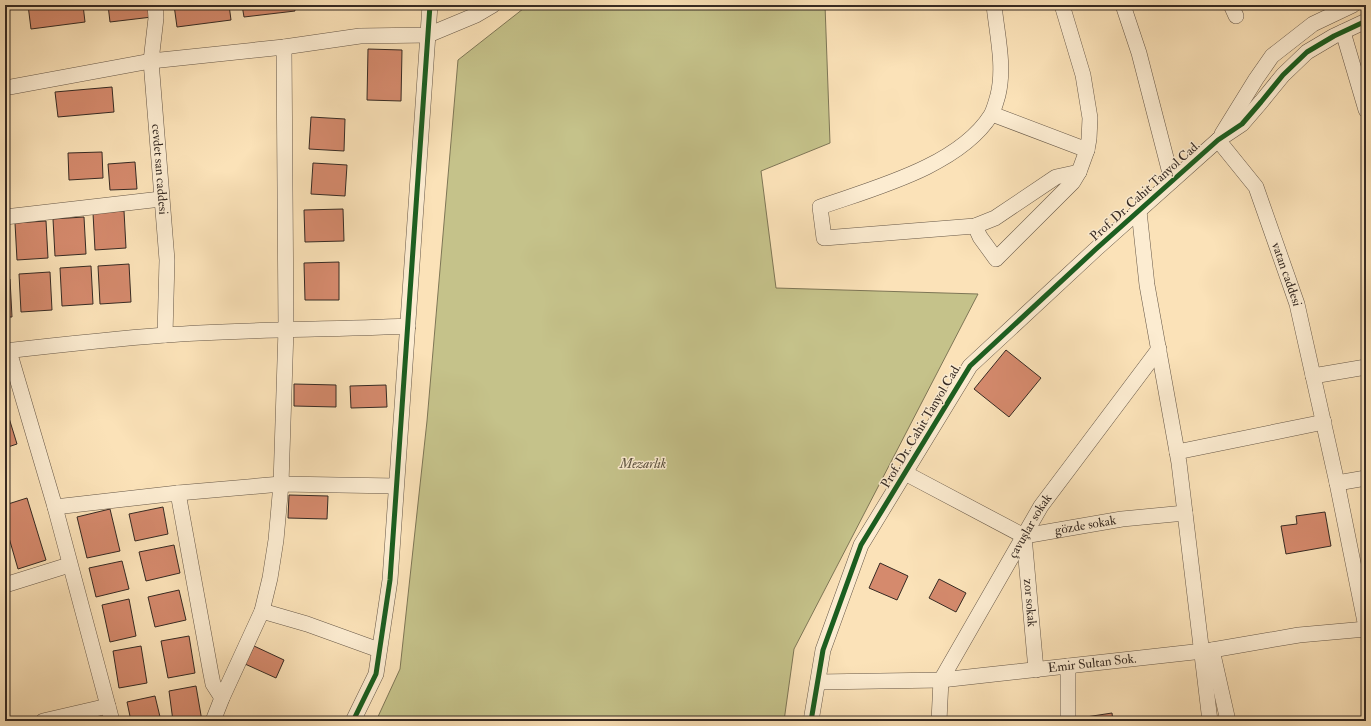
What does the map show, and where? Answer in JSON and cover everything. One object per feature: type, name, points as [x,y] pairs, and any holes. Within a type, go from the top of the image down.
[{"type":"street","name":"cevdet san caddesi","points":[[155,5],[156,18],[151,61],[167,260],[165,335]]},
{"type":"street","points":[[353,721],[376,674],[390,580],[430,5]]},
{"type":"street","points":[[5,88],[151,61],[284,47],[360,36],[428,35],[476,15],[493,5]]},
{"type":"street","points":[[994,5],[1001,73],[998,95],[992,114],[967,142],[945,157],[906,177],[820,206],[824,238],[975,226],[995,218],[1056,177],[1079,172]]},
{"type":"street","points":[[975,226],[980,237],[996,260],[1073,182],[1079,172],[1087,150],[1090,128],[1089,111],[1083,75],[1062,5]]},
{"type":"street","points":[[1123,5],[1139,53],[1172,181]]},
{"type":"street","points":[[1218,140],[1272,56],[1313,24],[1353,5]]},
{"type":"street","points":[[1218,140],[1242,124],[1283,75],[1308,52],[1334,36],[1366,21]]},
{"type":"street","points":[[1344,32],[1366,110]]},
{"type":"street","points":[[214,721],[222,698],[262,611],[270,578],[276,540],[281,484],[286,329],[284,47]]},
{"type":"street","points":[[992,114],[1087,150]]},
{"type":"street","name":"Prof. Dr. Cahit Tanyol Cad.","points":[[811,721],[823,650],[861,544],[970,366],[1096,249],[1218,140]]},
{"type":"street","name":"vatan caddesi","points":[[1218,140],[1256,187],[1298,304],[1337,483],[1366,628]]},
{"type":"street","points":[[5,217],[161,198]]},
{"type":"street","points":[[1139,211],[1147,285],[1177,452],[1207,651],[1210,721]]},
{"type":"street","points":[[112,721],[69,565],[55,507],[7,351],[165,335],[286,329],[342,329],[408,326]]},
{"type":"street","name":"çavuşlar sokak","points":[[939,721],[941,680],[1041,506],[1159,349]]},
{"type":"street","points":[[1313,376],[1366,367]]},
{"type":"street","points":[[1177,452],[1324,422]]},
{"type":"street","points":[[905,473],[1024,536]]},
{"type":"street","points":[[1337,483],[1366,478]]},
{"type":"street","points":[[55,507],[178,493],[281,484],[396,486]]},
{"type":"street","points":[[178,493],[213,684],[222,698]]},
{"type":"street","name":"gözde sokak","points":[[1024,536],[1122,519],[1185,512]]},
{"type":"street","name":"zor sokak","points":[[1024,536],[1036,670]]},
{"type":"street","points":[[5,585],[69,565]]},
{"type":"street","points":[[262,611],[307,624],[379,650]]},
{"type":"street","name":"Emir Sultan Sok.","points":[[818,682],[941,680],[1207,651],[1299,636],[1366,628]]},
{"type":"street","points":[[1207,651],[1228,721]]},
{"type":"street","points":[[1068,666],[1068,721]]},
{"type":"street","points":[[43,721],[108,706]]},
{"type":"green space","name":"Mezarlık","points":[[528,5],[825,5],[830,143],[761,171],[776,288],[978,294],[794,649],[784,721],[376,721],[400,669],[427,421],[458,60]]},
{"type":"building","points":[[28,5],[83,5],[85,22],[31,29]]},
{"type":"building","points":[[108,5],[151,5],[152,17],[110,22]]},
{"type":"building","points":[[174,5],[229,5],[231,20],[177,27]]},
{"type":"building","points":[[242,5],[294,5],[295,11],[244,17]]},
{"type":"building","points":[[310,5],[338,5],[310,8]]},
{"type":"building","points":[[368,49],[402,50],[401,101],[367,100]]},
{"type":"building","points":[[112,87],[114,112],[58,117],[55,92]]},
{"type":"building","points":[[311,117],[345,119],[344,151],[309,149]]},
{"type":"building","points":[[102,152],[103,178],[69,180],[68,153]]},
{"type":"building","points":[[135,162],[137,189],[110,190],[108,164]]},
{"type":"building","points":[[313,163],[347,165],[345,196],[311,194]]},
{"type":"building","points":[[343,209],[344,241],[305,242],[304,210]]},
{"type":"building","points":[[124,211],[126,248],[95,250],[93,213]]},
{"type":"building","points":[[84,217],[86,254],[55,256],[53,219]]},
{"type":"building","points":[[46,221],[48,258],[17,260],[15,223]]},
{"type":"building","points":[[5,236],[9,258],[5,259]]},
{"type":"building","points":[[339,262],[339,300],[305,300],[304,263]]},
{"type":"building","points":[[129,264],[131,302],[100,304],[98,266]]},
{"type":"building","points":[[91,266],[93,304],[62,306],[60,268]]},
{"type":"building","points":[[50,272],[52,310],[21,312],[19,274]]},
{"type":"building","points":[[10,279],[12,317],[5,317],[5,280]]},
{"type":"building","points":[[1006,350],[1041,378],[1009,417],[974,389]]},
{"type":"building","points":[[294,384],[336,385],[336,407],[294,406]]},
{"type":"building","points":[[386,385],[387,407],[351,408],[350,386]]},
{"type":"building","points":[[5,405],[17,444],[5,448]]},
{"type":"building","points":[[289,495],[328,496],[327,519],[288,518]]},
{"type":"building","points":[[27,498],[46,560],[18,569],[5,524],[5,505]]},
{"type":"building","points":[[163,507],[168,534],[135,541],[129,514]]},
{"type":"building","points":[[110,509],[120,551],[87,558],[77,517]]},
{"type":"building","points":[[1325,512],[1331,546],[1286,554],[1281,526],[1297,524],[1296,516]]},
{"type":"building","points":[[174,545],[180,573],[146,581],[139,552]]},
{"type":"building","points":[[122,561],[129,589],[96,597],[89,568]]},
{"type":"building","points":[[880,563],[908,576],[897,600],[869,588]]},
{"type":"building","points":[[939,579],[966,593],[956,612],[929,598]]},
{"type":"building","points":[[179,590],[186,620],[155,627],[148,597]]},
{"type":"building","points":[[129,599],[136,636],[110,642],[102,605]]},
{"type":"building","points":[[189,636],[195,673],[168,678],[161,641]]},
{"type":"building","points":[[141,646],[147,683],[119,688],[113,651]]},
{"type":"building","points":[[254,646],[284,660],[276,678],[245,664]]},
{"type":"building","points":[[196,686],[202,721],[173,721],[169,691]]},
{"type":"building","points":[[155,696],[161,721],[131,721],[127,702]]},
{"type":"building","points":[[1112,713],[1113,721],[1086,721],[1086,717]]},
{"type":"cycle path","points":[[353,721],[376,674],[390,580],[430,5]]},
{"type":"cycle path","points":[[811,721],[823,650],[861,545],[970,366],[1096,249],[1218,140],[1242,124],[1283,75],[1307,52],[1334,36],[1366,21]]}]
